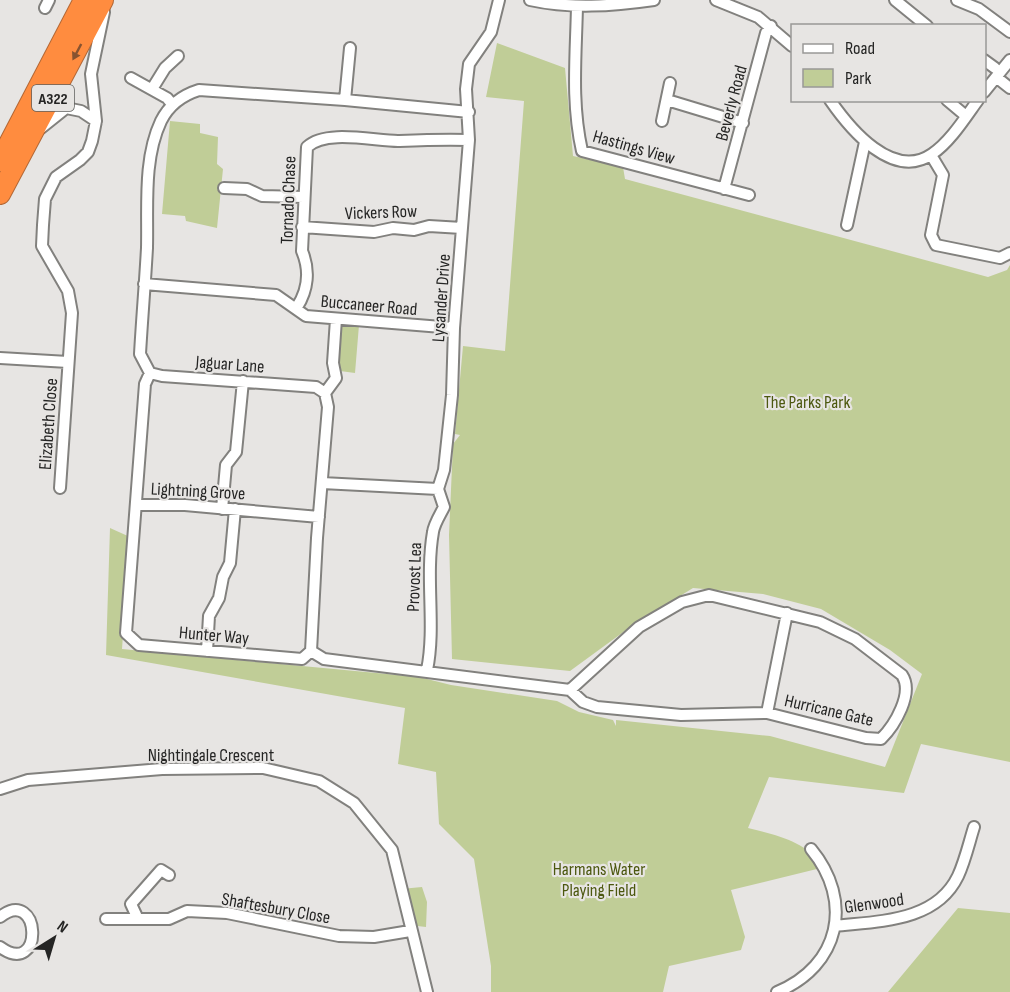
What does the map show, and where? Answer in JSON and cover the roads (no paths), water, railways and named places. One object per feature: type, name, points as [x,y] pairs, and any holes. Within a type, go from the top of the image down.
[{"type":"highway","name":"A322","points":[[0,161],[84,0]]},
{"type":"highway","name":"A322","points":[[0,194],[105,0]]},
{"type":"highway","points":[[0,146],[37,93]]},
{"type":"street","name":"Elizabeth Close","points":[[60,488],[72,313],[68,291],[42,246],[45,199],[56,177],[88,152],[96,121],[91,74],[105,0]]},
{"type":"street","name":"Lysander Drive","points":[[438,489],[444,470],[449,427],[454,328],[469,140],[466,92],[468,64],[491,32],[499,0]]},
{"type":"street","points":[[530,0],[558,6],[624,4],[654,0]]},
{"type":"street","points":[[716,0],[758,17],[791,45]]},
{"type":"street","points":[[895,0],[925,24]]},
{"type":"street","points":[[957,0],[979,9],[1010,32]]},
{"type":"street","name":"Hastings View","points":[[577,6],[573,48],[574,118],[582,151],[749,195]]},
{"type":"street","name":"Beverly Road","points":[[724,189],[766,33],[771,26]]},
{"type":"street","points":[[345,100],[350,48]]},
{"type":"street","points":[[152,89],[165,68],[178,56]]},
{"type":"street","points":[[986,89],[996,73],[1010,60]]},
{"type":"street","points":[[986,62],[1010,88]]},
{"type":"street","points":[[131,78],[152,89],[172,104]]},
{"type":"street","points":[[662,121],[670,83]]},
{"type":"street","points":[[150,373],[140,354],[147,200],[152,151],[162,119],[172,104],[187,94],[199,90],[345,100],[469,112]]},
{"type":"street","points":[[667,100],[743,123]]},
{"type":"street","points":[[832,102],[865,142],[884,155],[916,159],[931,155],[976,102]]},
{"type":"street","points":[[949,102],[966,116]]},
{"type":"street","points":[[33,136],[55,114],[66,108],[81,111],[96,121]]},
{"type":"street","name":"Tornado Chase","points":[[297,307],[305,294],[308,264],[302,251],[302,227],[307,147],[313,141],[354,138],[398,141],[432,138],[469,140]]},
{"type":"street","points":[[847,225],[865,142]]},
{"type":"street","points":[[931,155],[943,175],[931,235],[936,245],[1000,258],[1010,253]]},
{"type":"street","points":[[224,188],[247,189],[262,196],[304,197]]},
{"type":"street","name":"Vickers Row","points":[[302,227],[374,232],[393,228],[414,230],[429,226],[462,228]]},
{"type":"street","name":"Buccaneer Road","points":[[144,284],[276,296],[297,307],[306,316],[454,328]]},
{"type":"street","points":[[336,319],[333,363],[336,378],[325,393],[328,407],[311,651],[324,659],[427,670]]},
{"type":"street","name":"Elizabeth Close","points":[[0,358],[68,362]]},
{"type":"street","name":"Jaguar Lane","points":[[150,373],[162,376],[316,387],[325,393]]},
{"type":"street","name":"Lightning Grove","points":[[150,373],[145,384],[136,504],[319,517]]},
{"type":"street","points":[[222,509],[226,465],[236,452],[243,381]]},
{"type":"street","points":[[322,483],[438,489]]},
{"type":"street","name":"Provost Lea","points":[[427,670],[430,652],[428,603],[433,530],[444,507],[438,489]]},
{"type":"street","name":"Hunter Way","points":[[136,504],[126,633],[139,645],[302,659],[311,651]]},
{"type":"street","points":[[207,651],[209,616],[219,598],[223,577],[230,563],[235,510]]},
{"type":"street","name":"Hurricane Gate","points":[[427,670],[570,690],[583,702],[597,707],[681,715],[767,713],[866,738],[881,739],[891,729],[906,694],[908,683],[902,675],[855,639],[820,622],[709,595],[682,602],[639,627],[570,690]]},
{"type":"street","points":[[767,713],[787,613]]},
{"type":"street","name":"Nightingale Crescent","points":[[0,789],[27,780],[162,769],[263,768],[297,774],[320,782],[354,803],[392,850],[410,931],[427,992]]},
{"type":"street","name":"Glenwood","points":[[836,926],[889,920],[914,914],[940,899],[957,877],[974,827]]},
{"type":"street","points":[[777,992],[805,977],[816,966],[826,954],[836,926],[829,874],[811,849]]},
{"type":"street","points":[[138,919],[131,904],[161,870],[169,875]]},
{"type":"street","name":"Shaftesbury Close","points":[[105,919],[169,919],[187,911],[227,913],[339,936],[374,937],[410,931]]},
{"type":"street","points":[[0,947],[7,951],[20,952],[26,949],[33,938],[34,931],[29,918],[17,912],[2,913]]},
{"type":"park label","name":"The Parks Park","points":[[807,402]]},
{"type":"park label","name":"Harmans Water Playing Field","points":[[599,879]]}]
